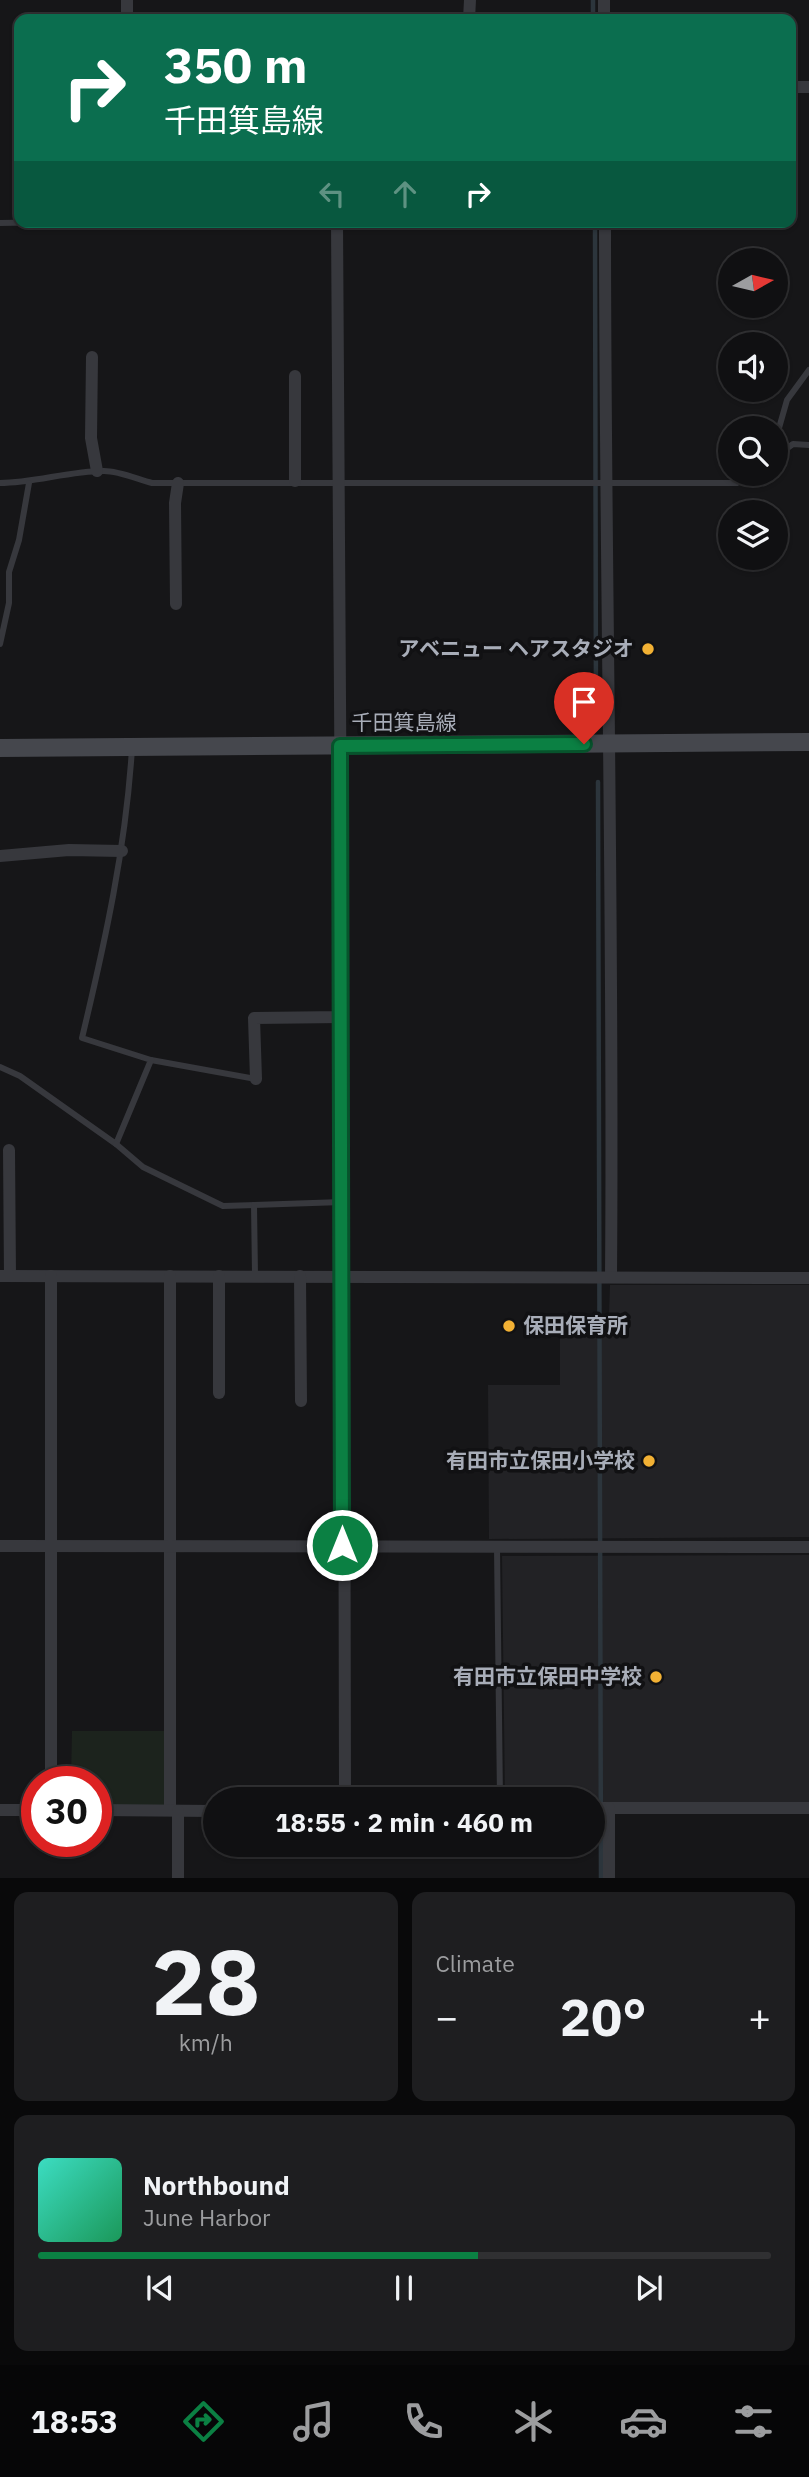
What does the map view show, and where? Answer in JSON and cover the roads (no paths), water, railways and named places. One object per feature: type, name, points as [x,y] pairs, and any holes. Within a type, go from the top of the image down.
[{"type":"main road","name":"千田箕島線","points":[[0,748],[809,742]]},
{"type":"street","points":[[256,1079],[254,1018],[342,1017],[341,481],[337,228]]},
{"type":"street","points":[[605,228],[605,482],[611,744],[611,1276]]},
{"type":"street","points":[[92,357],[91,438],[97,471]]},
{"type":"street","points":[[295,376],[295,481]]},
{"type":"street","points":[[176,604],[175,503],[178,483]]},
{"type":"street","points":[[0,856],[69,850],[122,851]]},
{"type":"street","points":[[9,1150],[5,1276],[809,1278]]},
{"type":"street","points":[[51,1276],[51,1766]]},
{"type":"street","points":[[170,1276],[174,1811],[178,1878]]},
{"type":"street","points":[[219,1276],[219,1393]]},
{"type":"street","points":[[300,1276],[301,1401]]},
{"type":"street","points":[[344,1276],[342,1545],[345,1787]]},
{"type":"street","points":[[0,1546],[809,1547]]},
{"type":"street","points":[[605,1808],[809,1808]]},
{"type":"street","points":[[609,1808],[609,1878]]},
{"type":"street","points":[[0,1811],[21,1810]]},
{"type":"street","points":[[112,1810],[203,1811]]},
{"type":"lane","points":[[782,416],[787,400],[809,370]]},
{"type":"lane","points":[[788,448],[793,444],[809,445]]},
{"type":"lane","points":[[0,483],[29,483],[49,475],[97,471],[107,471],[152,483],[718,483]]},
{"type":"lane","points":[[0,645],[9,603],[9,572],[19,540],[29,483]]},
{"type":"lane","points":[[132,748],[122,851],[107,934],[82,1038],[151,1060],[256,1079]]},
{"type":"lane","points":[[342,1017],[344,1276]]},
{"type":"lane","points":[[116,1144],[151,1060]]},
{"type":"lane","points":[[0,1067],[20,1076],[116,1144],[143,1167],[216,1204],[342,1202]]},
{"type":"lane","points":[[254,1205],[255,1275]]},
{"type":"lane","points":[[498,1546],[500,1787]]},
{"type":"waterway","points":[[593,0],[593,14]]},
{"type":"waterway","points":[[595,228],[596,728]]},
{"type":"waterway","points":[[598,782],[601,1878]]},
{"type":"place","name":"アベニュー ヘアスタジオ","points":[[648,649]]},
{"type":"place","name":"保田保育所","points":[[509,1326]]},
{"type":"place","name":"有田市立保田小学校","points":[[649,1461]]},
{"type":"place","name":"有田市立保田中学校","points":[[656,1677]]}]
